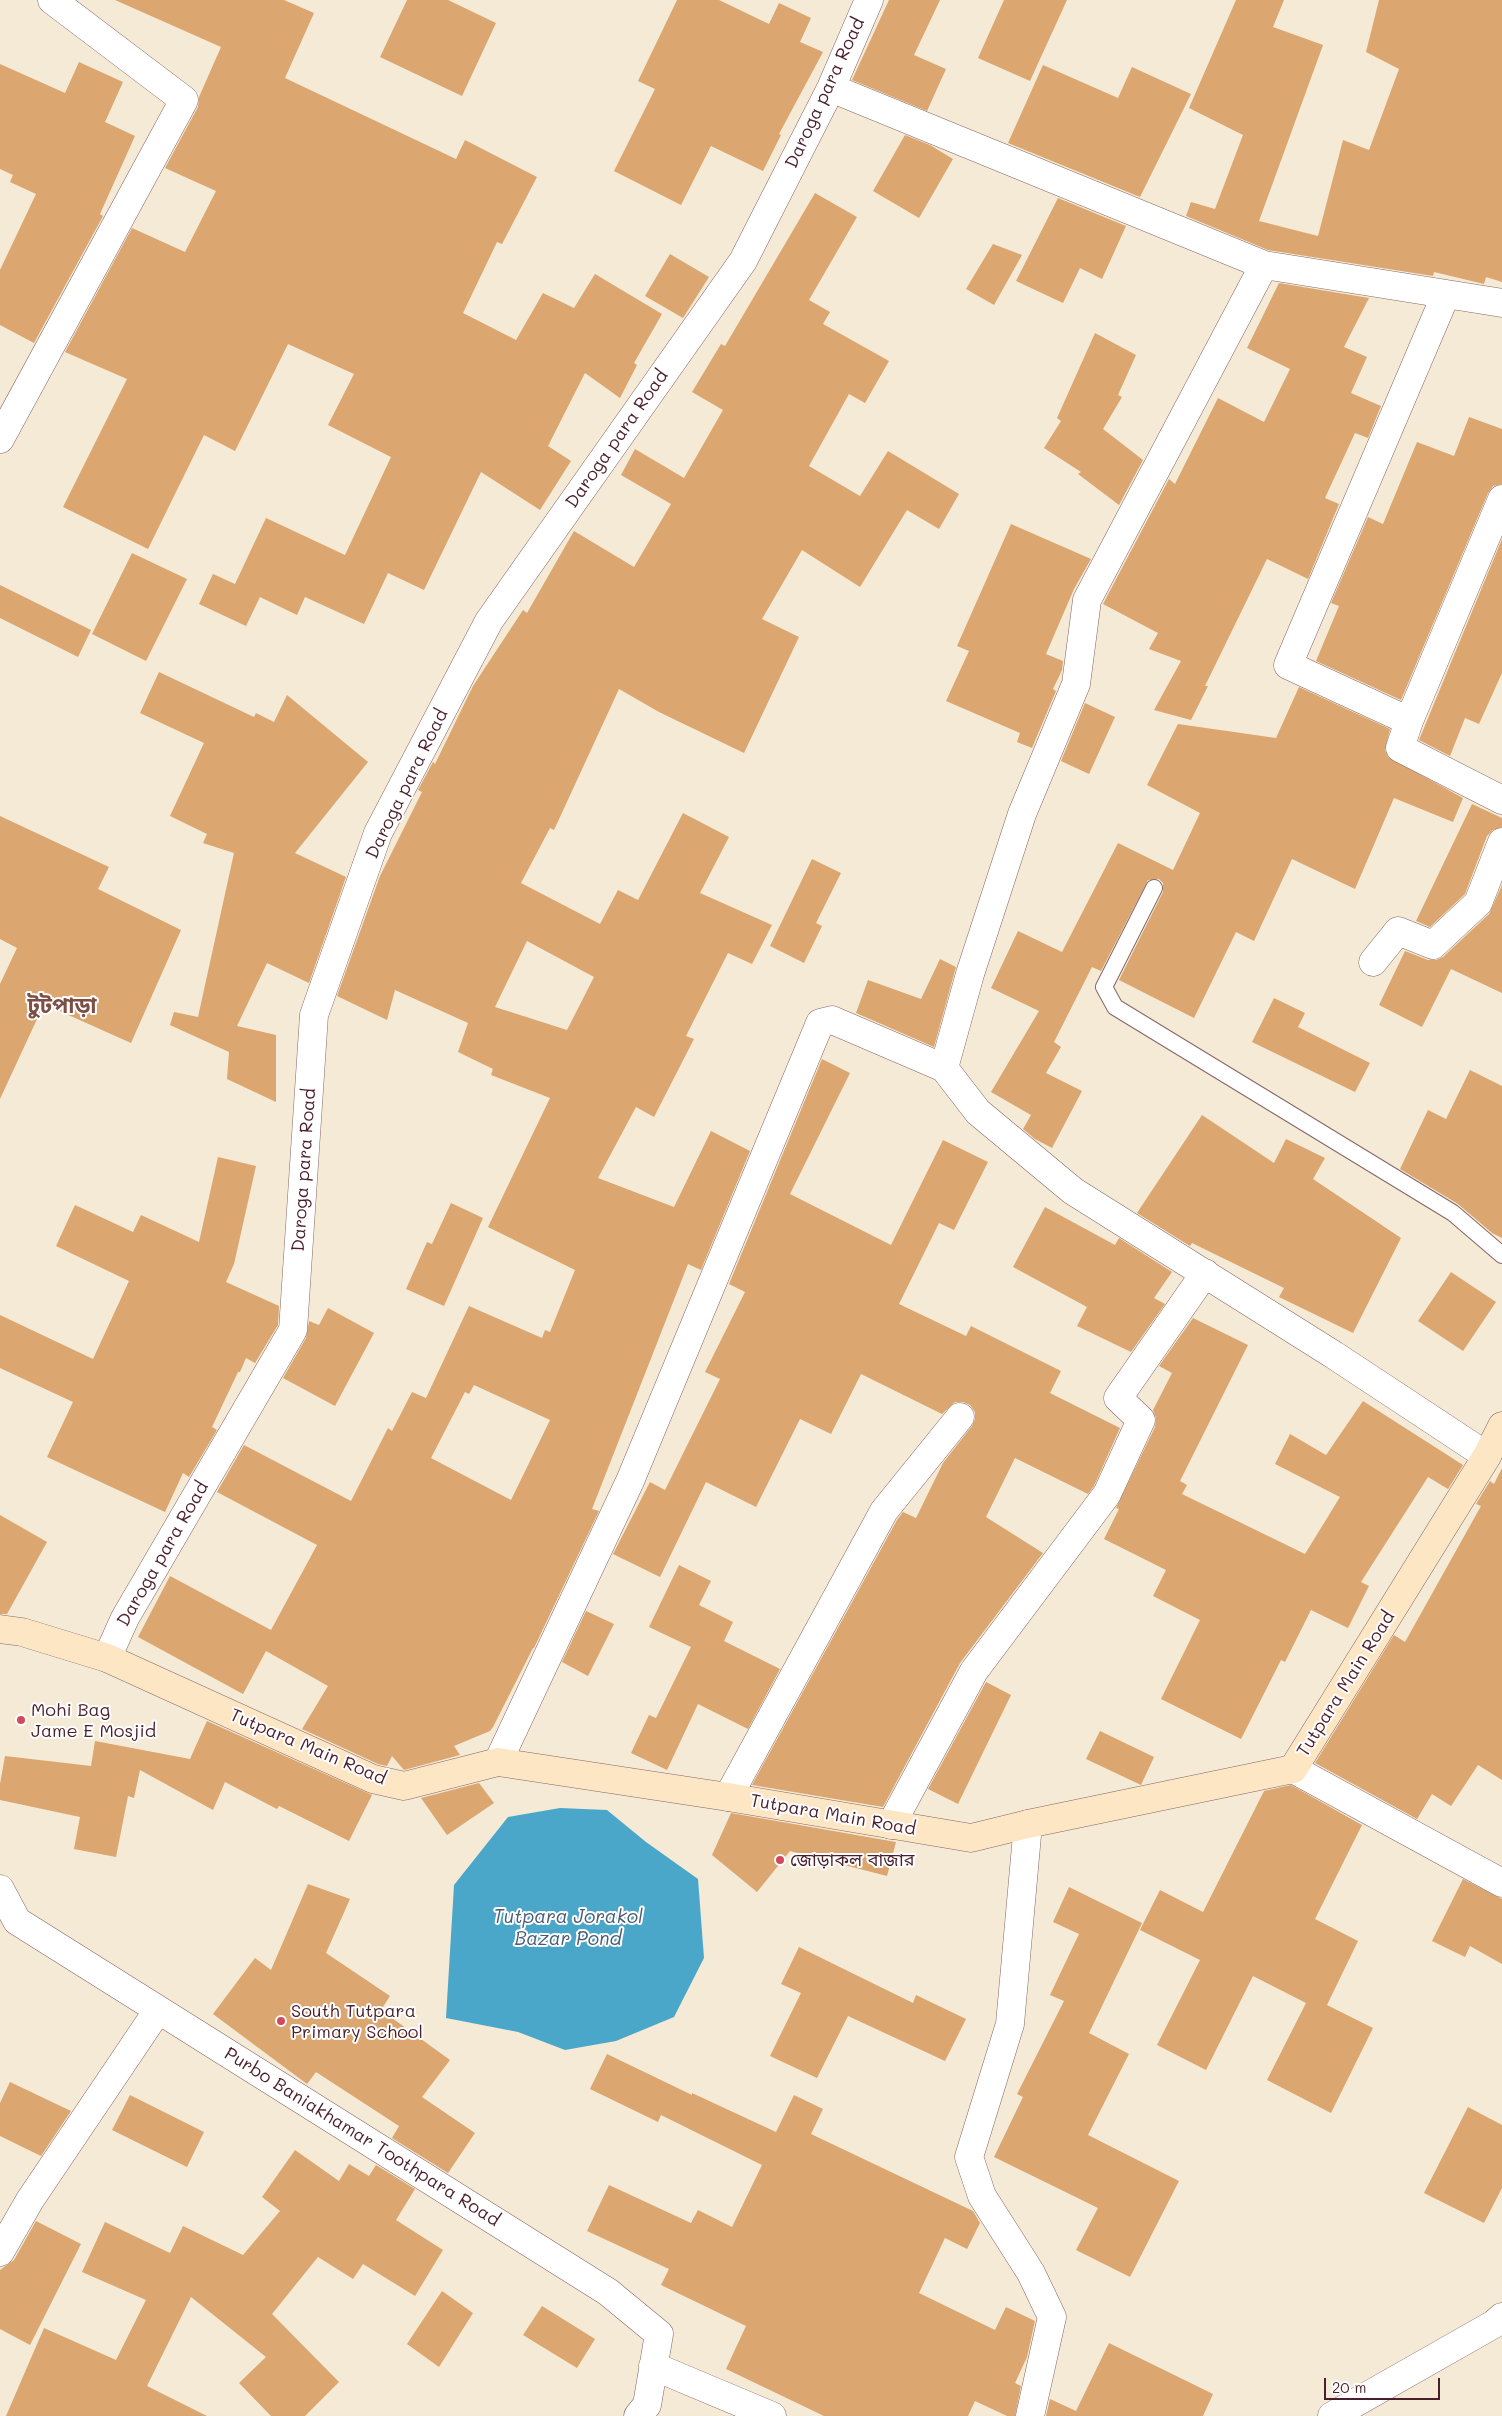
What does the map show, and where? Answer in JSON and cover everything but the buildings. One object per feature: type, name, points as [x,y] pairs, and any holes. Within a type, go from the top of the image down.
[{"type":"street","points":[[0,439],[184,100],[52,0]]},
{"type":"street","name":"Daroga para Road","points":[[107,1658],[125,1618],[293,1330],[314,1015],[378,833],[489,621],[743,261],[831,88],[868,0]]},
{"type":"street","points":[[831,88],[1264,265],[1502,303]]},
{"type":"street","points":[[944,1068],[970,974],[1022,814],[1076,684],[1087,600],[1264,265]]},
{"type":"street","points":[[1410,722],[1288,665],[1446,294]]},
{"type":"street","points":[[1502,499],[1400,748],[1502,800]]},
{"type":"street","points":[[1373,962],[1398,931],[1433,945],[1472,909],[1478,903],[1502,842]]},
{"type":"street","points":[[498,1762],[630,1481],[820,1023],[832,1020],[944,1068],[978,1112],[1073,1191],[1334,1355],[1487,1456]]},
{"type":"street","points":[[891,1825],[974,1672],[1106,1494],[1141,1420],[1118,1398],[1205,1273]]},
{"type":"street","points":[[728,1797],[884,1512],[960,1417]]},
{"type":"street","name":"Tutpara Main Road","points":[[0,1629],[22,1632],[107,1658],[373,1779],[404,1786],[498,1762],[728,1797],[971,1838],[1028,1824],[1293,1769],[1487,1456],[1502,1426]]},
{"type":"street","points":[[1293,1769],[1502,1883]]},
{"type":"street","points":[[1028,1824],[1010,2024],[969,2157],[982,2196],[1031,2273],[1052,2317],[1030,2416]]},
{"type":"street","name":"Purbo Baniakhamar Toothpara Road","points":[[0,1888],[17,1921],[608,2292],[659,2334],[647,2405],[638,2416]]},
{"type":"street","points":[[0,2252],[30,2200],[158,2010]]},
{"type":"street","points":[[1332,2416],[1494,2324],[1502,2316]]},
{"type":"street","points":[[653,2366],[772,2416]]},
{"type":"lane","points":[[1154,888],[1104,987],[1115,1007],[1454,1213],[1502,1255]]},
{"type":"water","name":"Tutpara Jorakol Bazar Pond","points":[[560,1808],[607,1810],[646,1842],[698,1879],[704,1958],[674,2017],[616,2041],[565,2050],[518,2032],[446,2018],[454,1885],[508,1817]]},
{"type":"place","name":"Mohi Bag Jame E Mosjid","points":[[21,1720]]},
{"type":"place","name":"জোড়াকল বাজার","points":[[780,1860]]},
{"type":"place","name":"South Tutpara Primary School","points":[[281,2021]]},
{"type":"district","name":"টুটপাড়া","points":[[62,1006]]}]
